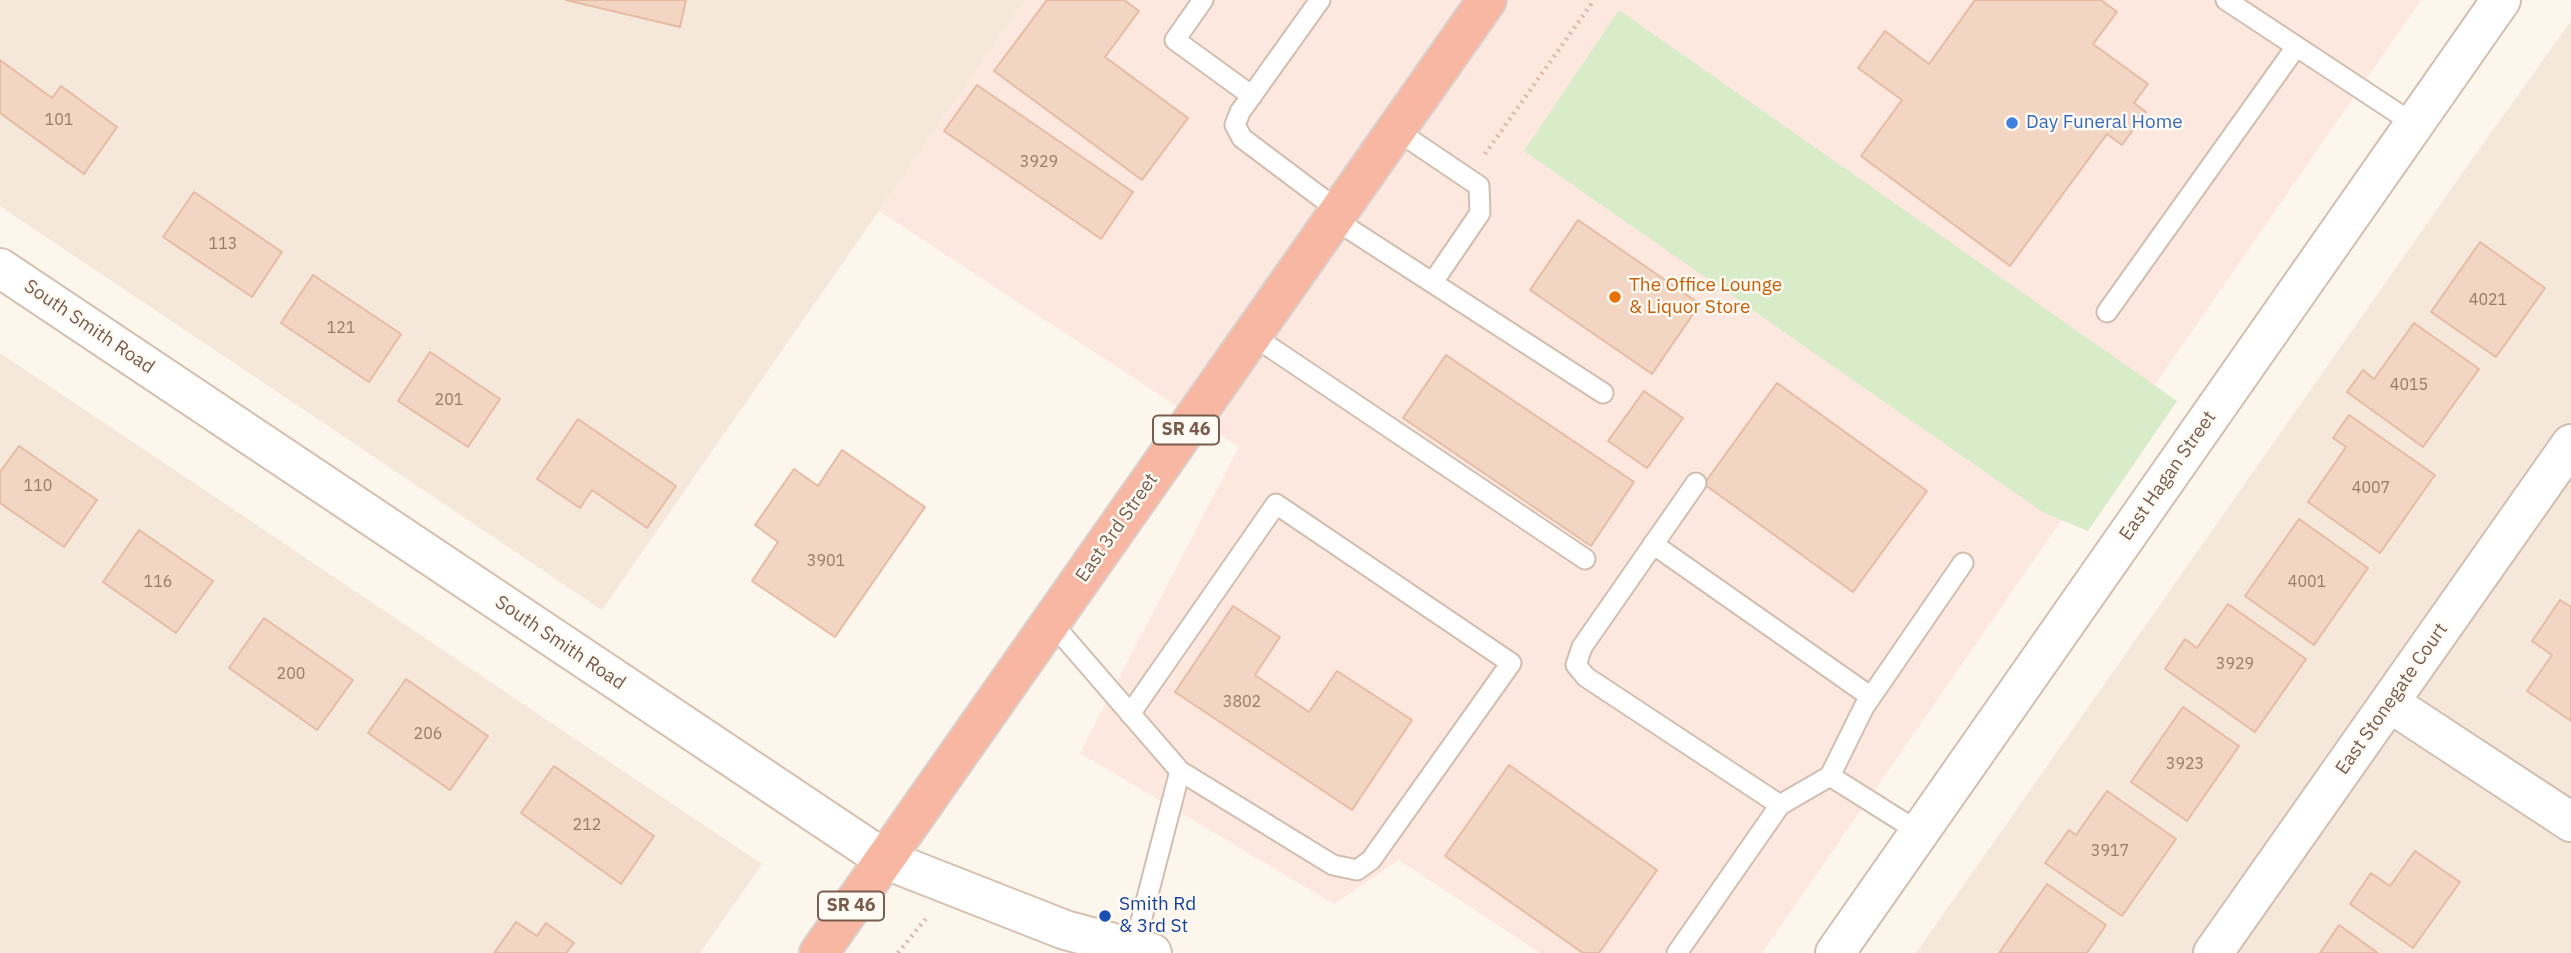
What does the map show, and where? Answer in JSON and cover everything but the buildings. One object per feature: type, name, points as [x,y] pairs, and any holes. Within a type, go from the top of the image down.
[{"type":"highway","name":"East 3rd Street","points":[[819,953],[1487,0]]},
{"type":"street","name":"East Hagan Street","points":[[1835,953],[2501,0]]},
{"type":"street","name":"South Smith Road","points":[[0,268],[884,859],[1065,930],[1143,951]]},
{"type":"street","name":"East Stonegate Court","points":[[2213,953],[2571,444]]},
{"type":"street","points":[[2390,703],[2571,822]]},
{"type":"lane","points":[[1203,0],[1175,40],[1252,96]]},
{"type":"lane","points":[[1320,0],[1240,112],[1236,125],[1242,138],[1337,215],[1433,282],[1603,393]]},
{"type":"lane","points":[[2226,0],[2414,124]]},
{"type":"lane","points":[[2107,312],[2296,47]]},
{"type":"lane","points":[[1396,130],[1479,186],[1480,213],[1433,282]]},
{"type":"lane","points":[[1252,335],[1585,559]]},
{"type":"lane","points":[[1696,483],[1582,647],[1576,665],[1586,677],[1780,805]]},
{"type":"lane","points":[[1051,622],[1130,714],[1180,771],[1333,865],[1357,870],[1371,860],[1511,663],[1276,504],[1130,714]]},
{"type":"lane","points":[[1653,544],[1871,697]]},
{"type":"lane","points":[[1677,953],[1780,805],[1830,776],[1871,697],[1963,563]]},
{"type":"lane","points":[[1143,951],[1180,771]]},
{"type":"lane","points":[[1830,776],[1919,832]]},
{"type":"path","points":[[1468,178],[1594,0]]},
{"type":"shaded area","points":[[0,0],[1025,0],[602,610],[0,206]]},
{"type":"shaded area","points":[[1025,0],[2421,0],[1762,953],[1540,953],[1399,860],[1334,904],[1080,753],[1239,447],[879,211]]},
{"type":"shaded area","points":[[2571,21],[2571,953],[1916,953],[2463,172]]},
{"type":"shaded area","points":[[0,353],[762,864],[700,953],[0,953]]},
{"type":"green space","points":[[1619,10],[2177,401],[2088,531],[2044,513],[1524,151]]},
{"type":"place","name":"Day Funeral Home","points":[[2012,123]]},
{"type":"place","name":"The Office Lounge & Liquor Store","points":[[1615,297]]},
{"type":"place","name":"Smith Rd & 3rd St","points":[[1105,916]]}]
